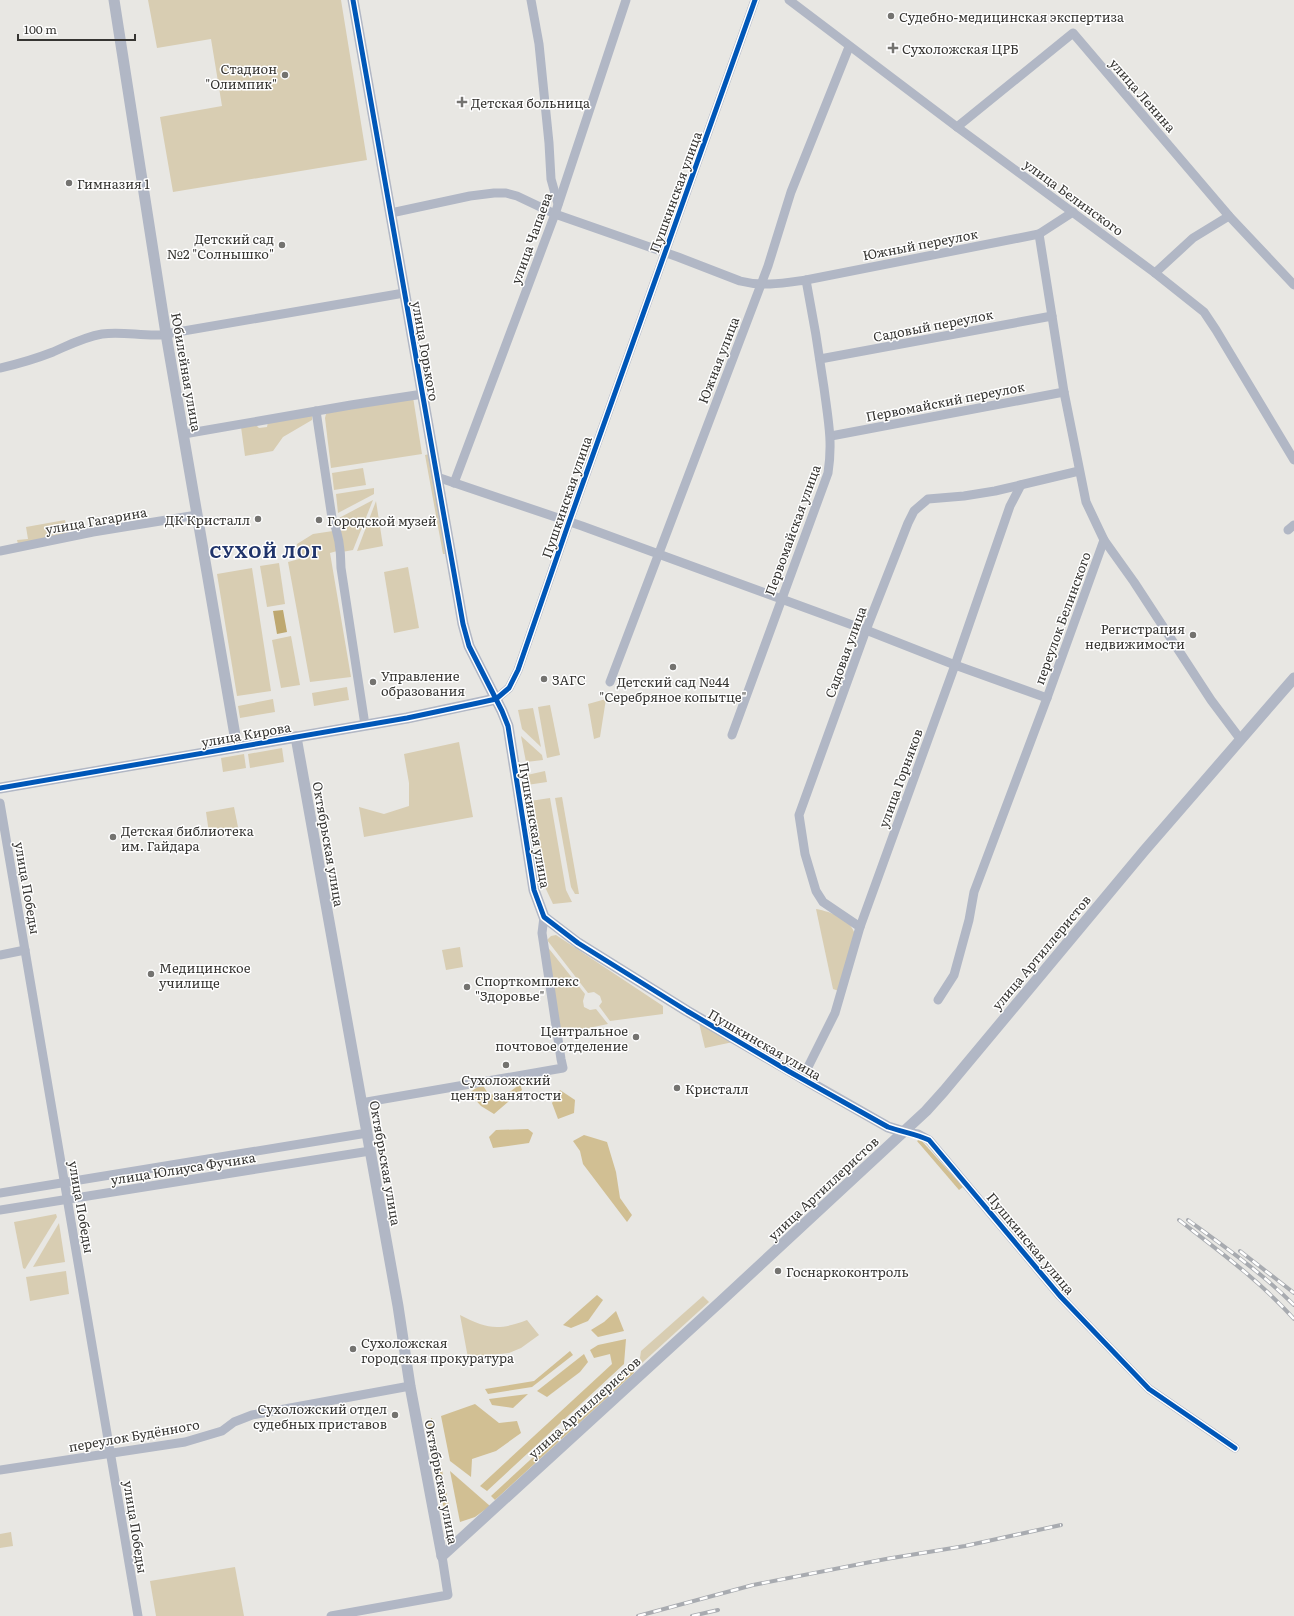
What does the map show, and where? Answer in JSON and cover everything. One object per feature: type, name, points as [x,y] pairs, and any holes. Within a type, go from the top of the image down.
[{"type":"street","name":"Юбилейная улица","points":[[114,0],[166,334],[237,747]]},
{"type":"street","name":"улица Горького","points":[[353,0],[463,624],[469,646],[496,699]]},
{"type":"street","points":[[531,0],[539,44],[549,143],[550,179],[558,204]]},
{"type":"street","name":"улица Чапаева","points":[[454,483],[555,214],[626,0]]},
{"type":"street","name":"Пушкинская улица","points":[[361,1103],[563,1068],[542,933],[544,917],[534,890],[508,726],[496,699],[509,688],[518,670],[664,252],[755,0]]},
{"type":"street","name":"улица Белинского","points":[[789,0],[849,47],[1155,273],[1204,312],[1294,460]]},
{"type":"street","name":"улица Ленина","points":[[957,127],[1073,33],[1230,216],[1294,285]]},
{"type":"street","name":"Южная улица","points":[[610,682],[768,266],[791,192],[849,47]]},
{"type":"street","name":"Южный переулок","points":[[391,213],[494,192],[506,193],[517,196],[555,214],[664,252],[740,282],[760,285],[806,280],[1039,234]]},
{"type":"street","points":[[1039,234],[1073,212]]},
{"type":"street","points":[[1155,273],[1193,238],[1230,216]]},
{"type":"street","name":"переулок Белинского","points":[[938,1000],[954,975],[969,920],[974,892],[1047,698],[1104,540],[1086,502],[1078,471],[1039,234]]},
{"type":"street","name":"Первомайская улица","points":[[732,735],[828,473],[831,454],[831,436],[820,359],[806,280]]},
{"type":"street","points":[[0,368],[31,360],[83,339],[102,334],[115,333],[144,336],[166,334],[404,293]]},
{"type":"street","name":"Садовый переулок","points":[[820,359],[1052,316]]},
{"type":"street","name":"Первомайский переулок","points":[[831,436],[1064,392]]},
{"type":"street","points":[[184,434],[423,394]]},
{"type":"street","points":[[316,411],[332,518],[336,527],[365,725]]},
{"type":"street","points":[[1021,485],[1078,471]]},
{"type":"street","points":[[437,477],[569,522],[866,630],[955,665],[1047,698]]},
{"type":"street","name":"Садовая улица","points":[[860,927],[823,902],[816,891],[805,854],[799,815],[866,630],[908,522],[914,511],[922,503],[928,499],[964,496],[1021,485]]},
{"type":"street","name":"улица Горняков","points":[[802,1078],[835,1013],[860,927],[955,665],[1010,506],[1021,485]]},
{"type":"street","name":"улица Гагарина","points":[[0,551],[93,532],[197,516]]},
{"type":"street","points":[[1104,540],[1134,582],[1207,694],[1241,740]]},
{"type":"street","name":"улица Артиллеристов","points":[[442,1556],[904,1132],[944,1091],[1144,851],[1292,683]]},
{"type":"street","name":"улица Кирова","points":[[0,788],[365,725],[496,699]]},
{"type":"street","name":"Октябрьская улица","points":[[296,737],[448,1595],[331,1616]]},
{"type":"street","name":"улица Победы","points":[[0,803],[138,1616]]},
{"type":"street","name":"Пушкинская улица","points":[[544,917],[578,943],[687,1011],[802,1078],[888,1127],[904,1132],[918,1134],[929,1140],[1060,1296],[1149,1388],[1235,1448]]},
{"type":"street","points":[[0,955],[25,950]]},
{"type":"street","name":"улица Юлиуса Фучика","points":[[0,1193],[367,1134]]},
{"type":"street","name":"улица Юлиуса Фучика","points":[[0,1210],[370,1151]]},
{"type":"street","name":"переулок Будённого","points":[[0,1470],[185,1442],[222,1431],[234,1422],[252,1415],[410,1386]]},
{"type":"shaded area","points":[[148,0],[341,0],[367,160],[173,192],[160,117],[222,106],[211,39],[157,48]]},
{"type":"shaded area","points":[[413,397],[422,454],[331,468],[325,418],[326,414],[329,412]]},
{"type":"shaded area","points":[[312,415],[312,420],[283,437],[273,451],[245,456],[241,427],[256,425],[259,428],[267,427],[268,422]]},
{"type":"shaded area","points":[[430,454],[445,554],[443,554],[425,455]]},
{"type":"shaded area","points":[[363,468],[366,485],[334,490],[332,473]]},
{"type":"shaded area","points":[[374,488],[374,494],[338,513],[336,494]]},
{"type":"shaded area","points":[[373,500],[353,550],[342,552],[339,518]]},
{"type":"shaded area","points":[[376,501],[383,546],[357,551]]},
{"type":"shaded area","points":[[65,520],[68,536],[18,544],[17,540],[28,539],[26,527]]},
{"type":"shaded area","points":[[333,531],[337,551],[330,553],[351,677],[310,682],[288,562],[299,559],[297,544],[313,534]]},
{"type":"shaded area","points":[[279,563],[285,604],[267,607],[260,566]]},
{"type":"shaded area","points":[[408,567],[419,628],[394,633],[384,572]]},
{"type":"shaded area","points":[[252,568],[271,691],[237,696],[217,574]]},
{"type":"shaded area","points":[[283,610],[287,632],[277,634],[273,611]]},
{"type":"shaded area","points":[[291,636],[300,685],[281,688],[272,640]]},
{"type":"shaded area","points":[[347,687],[349,700],[314,706],[312,693]]},
{"type":"shaded area","points":[[273,699],[275,712],[240,718],[238,706]]},
{"type":"shaded area","points":[[606,699],[600,737],[594,739],[588,704]]},
{"type":"shaded area","points":[[550,705],[560,755],[547,758],[538,707]]},
{"type":"shaded area","points":[[533,708],[541,747],[522,729],[518,710]]},
{"type":"shaded area","points":[[521,736],[542,755],[543,760],[526,762]]},
{"type":"shaded area","points":[[459,742],[473,817],[364,837],[359,807],[384,814],[409,806],[409,783],[404,754]]},
{"type":"shaded area","points":[[282,748],[284,762],[250,768],[248,754]]},
{"type":"shaded area","points":[[244,754],[246,768],[223,772],[221,758]]},
{"type":"shaded area","points":[[545,771],[547,782],[527,785],[527,775]]},
{"type":"shaded area","points":[[562,797],[579,894],[575,894],[571,887],[555,798]]},
{"type":"shaded area","points":[[550,798],[566,890],[572,902],[553,904],[545,887],[530,801]]},
{"type":"shaded area","points":[[234,807],[238,827],[209,833],[206,812]]},
{"type":"shaded area","points":[[816,909],[840,917],[853,929],[855,935],[839,991],[833,989]]},
{"type":"shaded area","points":[[556,935],[663,1006],[663,1014],[610,1021],[599,1006],[602,1002],[600,996],[594,992],[588,993],[547,940],[551,936]]},
{"type":"shaded area","points":[[546,945],[585,994],[583,1001],[584,1007],[590,1010],[596,1009],[608,1024],[560,1034]]},
{"type":"shaded area","points":[[460,947],[463,967],[446,970],[442,950]]},
{"type":"shaded area","points":[[699,1023],[733,1042],[705,1048]]},
{"type":"shaded area","points":[[482,1084],[489,1095],[511,1091],[520,1084],[522,1090],[494,1114],[481,1106],[469,1093]]},
{"type":"shaded area","points":[[560,1090],[575,1100],[574,1113],[558,1119],[552,1103]]},
{"type":"shaded area","points":[[528,1129],[533,1133],[529,1143],[493,1148],[489,1137],[496,1130]]},
{"type":"shaded area","points":[[584,1135],[607,1142],[616,1172],[620,1198],[632,1215],[627,1222],[583,1164],[580,1151],[573,1141]]},
{"type":"shaded area","points":[[920,1139],[963,1187],[959,1190],[917,1141]]},
{"type":"shaded area","points":[[56,1214],[57,1217],[25,1269],[23,1268],[14,1222]]},
{"type":"shaded area","points":[[59,1223],[65,1262],[33,1267]]},
{"type":"shaded area","points":[[66,1271],[69,1294],[30,1301],[26,1277]]},
{"type":"shaded area","points":[[597,1295],[603,1300],[588,1321],[571,1328],[563,1325]]},
{"type":"shaded area","points":[[703,1296],[709,1302],[642,1363],[640,1358],[641,1351]]},
{"type":"shaded area","points":[[616,1311],[624,1331],[598,1337],[591,1330],[604,1322]]},
{"type":"shaded area","points":[[460,1315],[485,1326],[493,1327],[508,1326],[527,1320],[539,1335],[521,1348],[509,1353],[468,1358]]},
{"type":"shaded area","points":[[626,1339],[624,1364],[487,1491],[480,1486],[612,1364],[610,1354],[594,1358],[590,1350],[598,1345]]},
{"type":"shaded area","points":[[570,1351],[573,1355],[532,1387],[488,1394],[485,1389],[534,1381]]},
{"type":"shaded area","points":[[584,1354],[588,1362],[580,1372],[547,1397],[537,1391]]},
{"type":"shaded area","points":[[631,1367],[634,1373],[495,1500],[491,1496]]},
{"type":"shaded area","points":[[528,1394],[513,1408],[492,1405],[489,1399]]},
{"type":"shaded area","points":[[475,1404],[499,1423],[517,1421],[521,1433],[496,1451],[472,1459],[471,1477],[450,1461],[441,1416]]},
{"type":"shaded area","points":[[432,1418],[452,1522],[446,1520],[427,1422]]},
{"type":"shaded area","points":[[450,1471],[490,1506],[475,1517],[460,1522]]},
{"type":"shaded area","points":[[11,1532],[13,1546],[0,1548],[0,1534]]},
{"type":"shaded area","points":[[235,1567],[244,1616],[156,1616],[150,1581]]},
{"type":"railway","points":[[1179,1220],[1253,1279],[1294,1319]]},
{"type":"railway","points":[[1188,1220],[1256,1271],[1294,1305]]},
{"type":"railway","points":[[1240,1251],[1294,1293]]},
{"type":"railway","points":[[638,1616],[753,1585],[886,1559],[965,1546],[1061,1525]]},
{"type":"railway","points":[[692,1616],[718,1610]]},
{"type":"cycle path","points":[[353,0],[463,624],[469,646],[508,726],[534,890],[544,917],[578,943],[687,1011],[790,1072],[888,1127],[929,1140],[1060,1296],[1149,1389],[1235,1448]]},
{"type":"cycle path","points":[[0,788],[407,718],[496,699],[509,688],[518,670],[569,522],[755,0]]},
{"type":"place","name":"Судебно-медицинская экспертиза","points":[[891,16]]},
{"type":"place","name":"Сухоложская ЦРБ","points":[[893,48]]},
{"type":"place","name":"Стадион \"Олимпик\"","points":[[285,75]]},
{"type":"place","name":"Детская больница","points":[[462,102]]},
{"type":"place","name":"Гимназия 1","points":[[69,183]]},
{"type":"place","name":"Детский сад №2 \"Солнышко\"","points":[[282,245]]},
{"type":"place","name":"ДК Кристалл","points":[[258,519]]},
{"type":"place","name":"Городской музей","points":[[319,520]]},
{"type":"place","name":"Регистрация недвижимости","points":[[1193,635]]},
{"type":"place","name":"Детский сад №44 \"Серебряное копытце\"","points":[[673,667]]},
{"type":"place","name":"ЗАГС","points":[[544,679]]},
{"type":"place","name":"Управление образования","points":[[373,682]]},
{"type":"place","name":"Детская библиотека им. Гайдара","points":[[113,837]]},
{"type":"place","name":"Медицинское училище","points":[[151,974]]},
{"type":"place","name":"Спорткомплекс \"Здоровье\"","points":[[467,987]]},
{"type":"place","name":"Центральное почтовое отделение","points":[[636,1037]]},
{"type":"place","name":"Сухоложский центр занятости","points":[[506,1065]]},
{"type":"place","name":"Кристалл","points":[[677,1088]]},
{"type":"place","name":"Госнаркоконтроль","points":[[778,1271]]},
{"type":"place","name":"Сухоложская городская прокуратура","points":[[353,1349]]},
{"type":"place","name":"Сухоложский отдел судебных приставов","points":[[395,1415]]},
{"type":"district","name":"СУХОЙ ЛОГ","points":[[266,550]]}]
